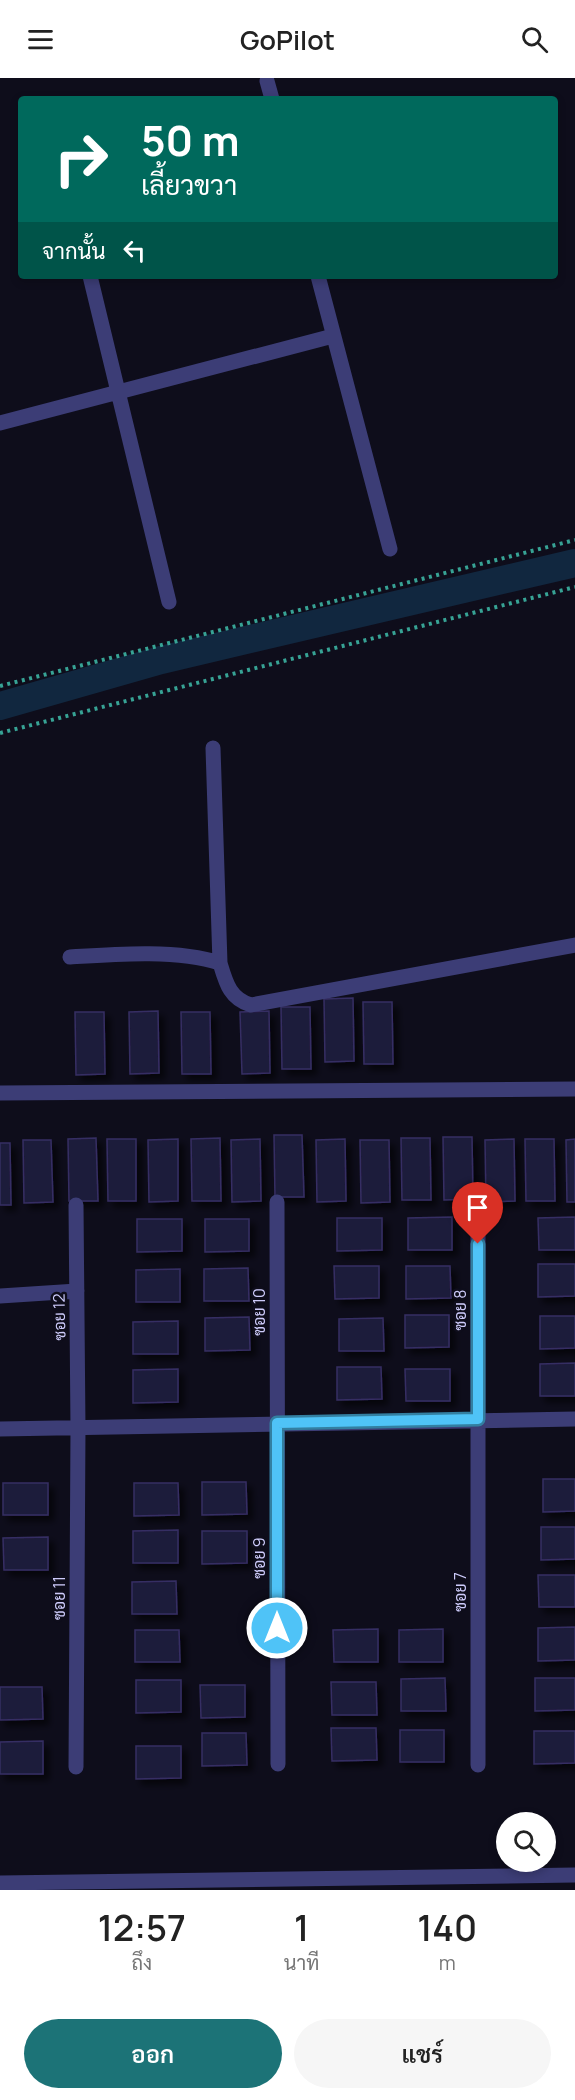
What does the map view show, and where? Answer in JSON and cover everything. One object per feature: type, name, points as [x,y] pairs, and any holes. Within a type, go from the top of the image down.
[{"type":"street","points":[[267,81],[271,96]]},
{"type":"street","points":[[91,279],[169,602]]},
{"type":"street","points":[[319,279],[390,549]]},
{"type":"street","points":[[0,423],[333,336]]},
{"type":"street","points":[[213,748],[220,963],[228,988],[239,1002],[251,1005],[575,945]]},
{"type":"street","points":[[70,957],[112,954],[202,957],[220,963]]},
{"type":"street","points":[[0,1092],[575,1089]]},
{"type":"street","name":"ซอย 8","points":[[478,1200],[478,1419]]},
{"type":"street","name":"ซอย 10","points":[[277,1202],[277,1423]]},
{"type":"street","name":"ซอย 12","points":[[76,1205],[78,1428]]},
{"type":"street","points":[[0,1296],[77,1291]]},
{"type":"street","name":"ซอย 7","points":[[478,1419],[478,1765]]},
{"type":"street","points":[[0,1429],[575,1419]]},
{"type":"street","name":"ซอย 9","points":[[277,1423],[278,1764]]},
{"type":"street","name":"ซอย 11","points":[[76,1767],[78,1428]]},
{"type":"street","points":[[0,1883],[143,1886],[542,1884],[575,1875]]},
{"type":"path","points":[[0,686],[575,540]]},
{"type":"path","points":[[0,733],[575,587]]},
{"type":"building","points":[[353,998],[354,1061],[325,1062],[324,999]]},
{"type":"building","points":[[363,1002],[392,1002],[393,1064],[364,1064]]},
{"type":"building","points":[[281,1007],[310,1007],[311,1069],[282,1069]]},
{"type":"building","points":[[158,1011],[159,1073],[130,1074],[129,1012]]},
{"type":"building","points":[[269,1011],[270,1073],[242,1074],[240,1012]]},
{"type":"building","points":[[75,1012],[104,1012],[105,1074],[76,1075]]},
{"type":"building","points":[[181,1012],[210,1012],[211,1074],[182,1074]]},
{"type":"building","points":[[274,1135],[302,1135],[304,1197],[275,1197]]},
{"type":"building","points":[[443,1137],[472,1137],[473,1199],[444,1200]]},
{"type":"building","points":[[96,1138],[98,1201],[69,1201],[68,1139]]},
{"type":"building","points":[[220,1138],[221,1201],[192,1201],[191,1139]]},
{"type":"building","points":[[401,1138],[430,1138],[431,1200],[402,1200]]},
{"type":"building","points":[[107,1139],[136,1139],[136,1201],[108,1201]]},
{"type":"building","points":[[178,1139],[178,1201],[149,1202],[148,1140]]},
{"type":"building","points":[[260,1139],[261,1201],[232,1202],[231,1140]]},
{"type":"building","points":[[345,1139],[346,1201],[317,1202],[316,1140]]},
{"type":"building","points":[[514,1139],[515,1201],[486,1202],[485,1140]]},
{"type":"building","points":[[525,1139],[554,1139],[555,1201],[526,1201]]},
{"type":"building","points":[[575,1139],[575,1202],[567,1202],[566,1140]]},
{"type":"building","points":[[23,1140],[51,1140],[53,1202],[24,1203]]},
{"type":"building","points":[[360,1140],[389,1140],[390,1202],[361,1203]]},
{"type":"building","points":[[0,1143],[10,1143],[11,1205],[0,1205]]},
{"type":"building","points":[[452,1217],[452,1250],[408,1250],[408,1218]]},
{"type":"building","points":[[575,1217],[575,1250],[539,1250],[538,1218]]},
{"type":"building","points":[[337,1218],[382,1218],[382,1250],[337,1251]]},
{"type":"building","points":[[137,1219],[182,1219],[182,1251],[137,1252]]},
{"type":"building","points":[[205,1219],[249,1219],[249,1251],[205,1252]]},
{"type":"building","points":[[538,1264],[575,1264],[575,1296],[538,1297]]},
{"type":"building","points":[[334,1266],[379,1266],[379,1298],[335,1299]]},
{"type":"building","points":[[406,1266],[450,1266],[451,1298],[406,1299]]},
{"type":"building","points":[[248,1268],[249,1301],[204,1301],[204,1269]]},
{"type":"building","points":[[180,1269],[180,1302],[136,1302],[136,1270]]},
{"type":"building","points":[[405,1315],[449,1315],[449,1347],[405,1348]]},
{"type":"building","points":[[540,1316],[575,1316],[575,1348],[540,1349]]},
{"type":"building","points":[[249,1317],[250,1350],[205,1351],[205,1318]]},
{"type":"building","points":[[383,1318],[384,1351],[339,1351],[339,1319]]},
{"type":"building","points":[[178,1321],[178,1354],[133,1354],[133,1322]]},
{"type":"building","points":[[575,1363],[575,1396],[540,1396],[540,1364]]},
{"type":"building","points":[[337,1367],[381,1367],[382,1399],[337,1400]]},
{"type":"building","points":[[178,1369],[178,1402],[133,1403],[133,1370]]},
{"type":"building","points":[[405,1369],[450,1369],[450,1401],[406,1401]]},
{"type":"building","points":[[543,1479],[575,1479],[575,1511],[543,1512]]},
{"type":"building","points":[[202,1482],[246,1482],[247,1514],[202,1515]]},
{"type":"building","points":[[3,1483],[48,1483],[48,1515],[3,1515]]},
{"type":"building","points":[[134,1483],[178,1483],[179,1515],[134,1516]]},
{"type":"building","points":[[541,1527],[575,1527],[575,1559],[541,1560]]},
{"type":"building","points":[[178,1530],[178,1563],[133,1563],[133,1531]]},
{"type":"building","points":[[202,1531],[247,1531],[247,1563],[202,1564]]},
{"type":"building","points":[[48,1537],[48,1570],[4,1570],[3,1538]]},
{"type":"building","points":[[538,1575],[575,1575],[575,1607],[539,1607]]},
{"type":"building","points":[[176,1581],[177,1614],[132,1614],[132,1582]]},
{"type":"building","points":[[575,1627],[575,1660],[538,1661],[538,1628]]},
{"type":"building","points":[[378,1629],[378,1662],[334,1662],[333,1630]]},
{"type":"building","points":[[443,1629],[443,1662],[399,1662],[399,1630]]},
{"type":"building","points":[[135,1630],[179,1630],[180,1662],[135,1662]]},
{"type":"building","points":[[445,1678],[446,1711],[401,1711],[401,1679]]},
{"type":"building","points":[[535,1678],[575,1678],[575,1710],[535,1711]]},
{"type":"building","points":[[136,1680],[181,1680],[181,1712],[136,1713]]},
{"type":"building","points":[[331,1682],[376,1682],[377,1715],[332,1715]]},
{"type":"building","points":[[200,1685],[245,1685],[245,1717],[201,1718]]},
{"type":"building","points":[[0,1687],[42,1687],[43,1719],[0,1720]]},
{"type":"building","points":[[331,1728],[376,1728],[377,1760],[332,1761]]},
{"type":"building","points":[[400,1730],[444,1730],[444,1762],[400,1762]]},
{"type":"building","points":[[534,1731],[575,1731],[575,1763],[534,1764]]},
{"type":"building","points":[[202,1733],[246,1733],[247,1765],[202,1766]]},
{"type":"building","points":[[43,1741],[43,1774],[0,1774],[0,1742]]},
{"type":"building","points":[[136,1746],[181,1746],[181,1778],[136,1779]]},
{"type":"waterway","points":[[0,706],[161,660],[575,563]]},
{"type":"route","points":[[277,1628],[277,1423],[478,1419],[478,1244]]}]
